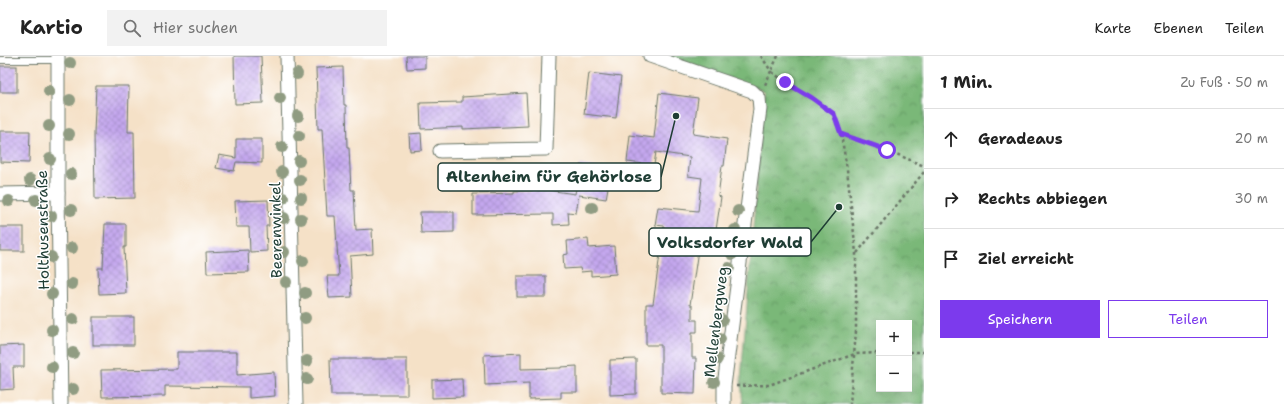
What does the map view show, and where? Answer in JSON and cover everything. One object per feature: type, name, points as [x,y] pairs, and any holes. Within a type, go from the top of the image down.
[{"type":"street","name":"Beerenwinkel","points":[[287,56],[296,404]]},
{"type":"street","points":[[440,151],[546,149],[549,56]]},
{"type":"street","name":"Mellenbergweg","points":[[650,56],[752,91],[759,98],[760,109],[724,386],[724,404]]},
{"type":"street","name":"Holthusenstraße","points":[[58,58],[61,404]]},
{"type":"street","points":[[0,194],[58,193]]},
{"type":"lane","points":[[0,60],[58,58]]},
{"type":"path","points":[[761,56],[771,71],[834,114],[841,134],[848,169],[856,253],[855,354],[850,404]]},
{"type":"path","points":[[771,71],[778,56]]},
{"type":"path","points":[[841,134],[887,150],[924,166]]},
{"type":"path","points":[[856,253],[924,172]]},
{"type":"path","points":[[912,352],[924,352]]},
{"type":"path","points":[[724,386],[769,385],[855,354],[876,353]]},
{"type":"green space","points":[[665,56],[924,56],[924,404],[743,404],[741,380],[764,91]]},
{"type":"building","points":[[234,56],[261,56],[263,103],[235,104]]},
{"type":"building","points":[[406,56],[425,56],[425,68],[407,69]]},
{"type":"building","points":[[0,66],[17,66],[17,92],[0,92]]},
{"type":"building","points":[[343,67],[347,148],[349,148],[351,190],[354,190],[356,230],[372,229],[373,254],[350,256],[352,297],[329,298],[327,276],[339,276],[335,216],[327,216],[322,129],[318,129],[316,68]]},
{"type":"building","points":[[589,73],[621,77],[616,118],[584,114]]},
{"type":"building","points":[[96,86],[129,86],[128,132],[134,132],[135,198],[95,199],[94,133]]},
{"type":"building","points":[[526,93],[528,126],[421,129],[420,103],[462,102],[462,97]]},
{"type":"building","points":[[659,93],[698,98],[693,134],[727,139],[724,166],[722,166],[718,196],[721,197],[716,230],[701,229],[690,305],[692,305],[692,320],[697,320],[697,332],[692,332],[692,358],[696,358],[695,394],[661,393],[661,345],[646,345],[646,304],[653,304],[664,226],[655,225],[658,207],[698,211],[702,178],[688,176],[690,157],[656,152],[654,165],[627,162],[630,135],[654,138]]},
{"type":"building","points":[[0,131],[30,131],[29,163],[0,162]]},
{"type":"building","points":[[421,133],[422,150],[410,151],[409,134]]},
{"type":"building","points":[[236,139],[262,139],[262,163],[236,162],[234,171],[216,168],[219,155],[236,158]]},
{"type":"building","points":[[580,165],[611,170],[606,199],[579,195],[576,213],[568,212],[569,224],[553,225],[553,214],[473,215],[473,194],[548,190],[575,194]]},
{"type":"building","points":[[268,200],[269,226],[266,226],[267,251],[250,252],[249,227],[236,227],[235,201]]},
{"type":"building","points":[[420,212],[454,212],[454,232],[421,233]]},
{"type":"building","points":[[105,224],[126,224],[126,247],[124,247],[126,293],[99,294],[98,268],[103,268]]},
{"type":"building","points":[[0,227],[24,227],[24,251],[0,251]]},
{"type":"building","points":[[588,239],[589,248],[614,246],[616,274],[591,276],[591,271],[581,272],[580,268],[564,269],[563,255],[568,254],[567,241]]},
{"type":"building","points":[[248,250],[249,272],[207,273],[206,252]]},
{"type":"building","points":[[517,276],[546,276],[546,297],[517,297]]},
{"type":"building","points":[[93,317],[134,317],[134,345],[93,345]]},
{"type":"building","points":[[24,345],[24,367],[13,367],[14,389],[0,390],[0,346]]},
{"type":"building","points":[[177,352],[237,352],[237,375],[274,372],[275,396],[249,398],[249,387],[165,386],[165,396],[102,397],[101,370],[177,369]]},
{"type":"building","points":[[521,353],[521,369],[577,366],[577,392],[561,392],[561,398],[529,399],[529,383],[485,385],[484,355]]},
{"type":"building","points":[[330,359],[407,359],[407,395],[331,395]]},
{"type":"building","points":[[636,359],[636,394],[610,395],[610,360]]},
{"type":"building","points":[[462,379],[463,397],[432,398],[432,380]]},
{"type":"place","name":"Altenheim für Gehörlose","points":[[676,116]]},
{"type":"place","name":"Volksdorfer Wald","points":[[839,207]]},
{"type":"route","points":[[785,82],[812,98],[834,114],[841,134],[887,150]]}]
